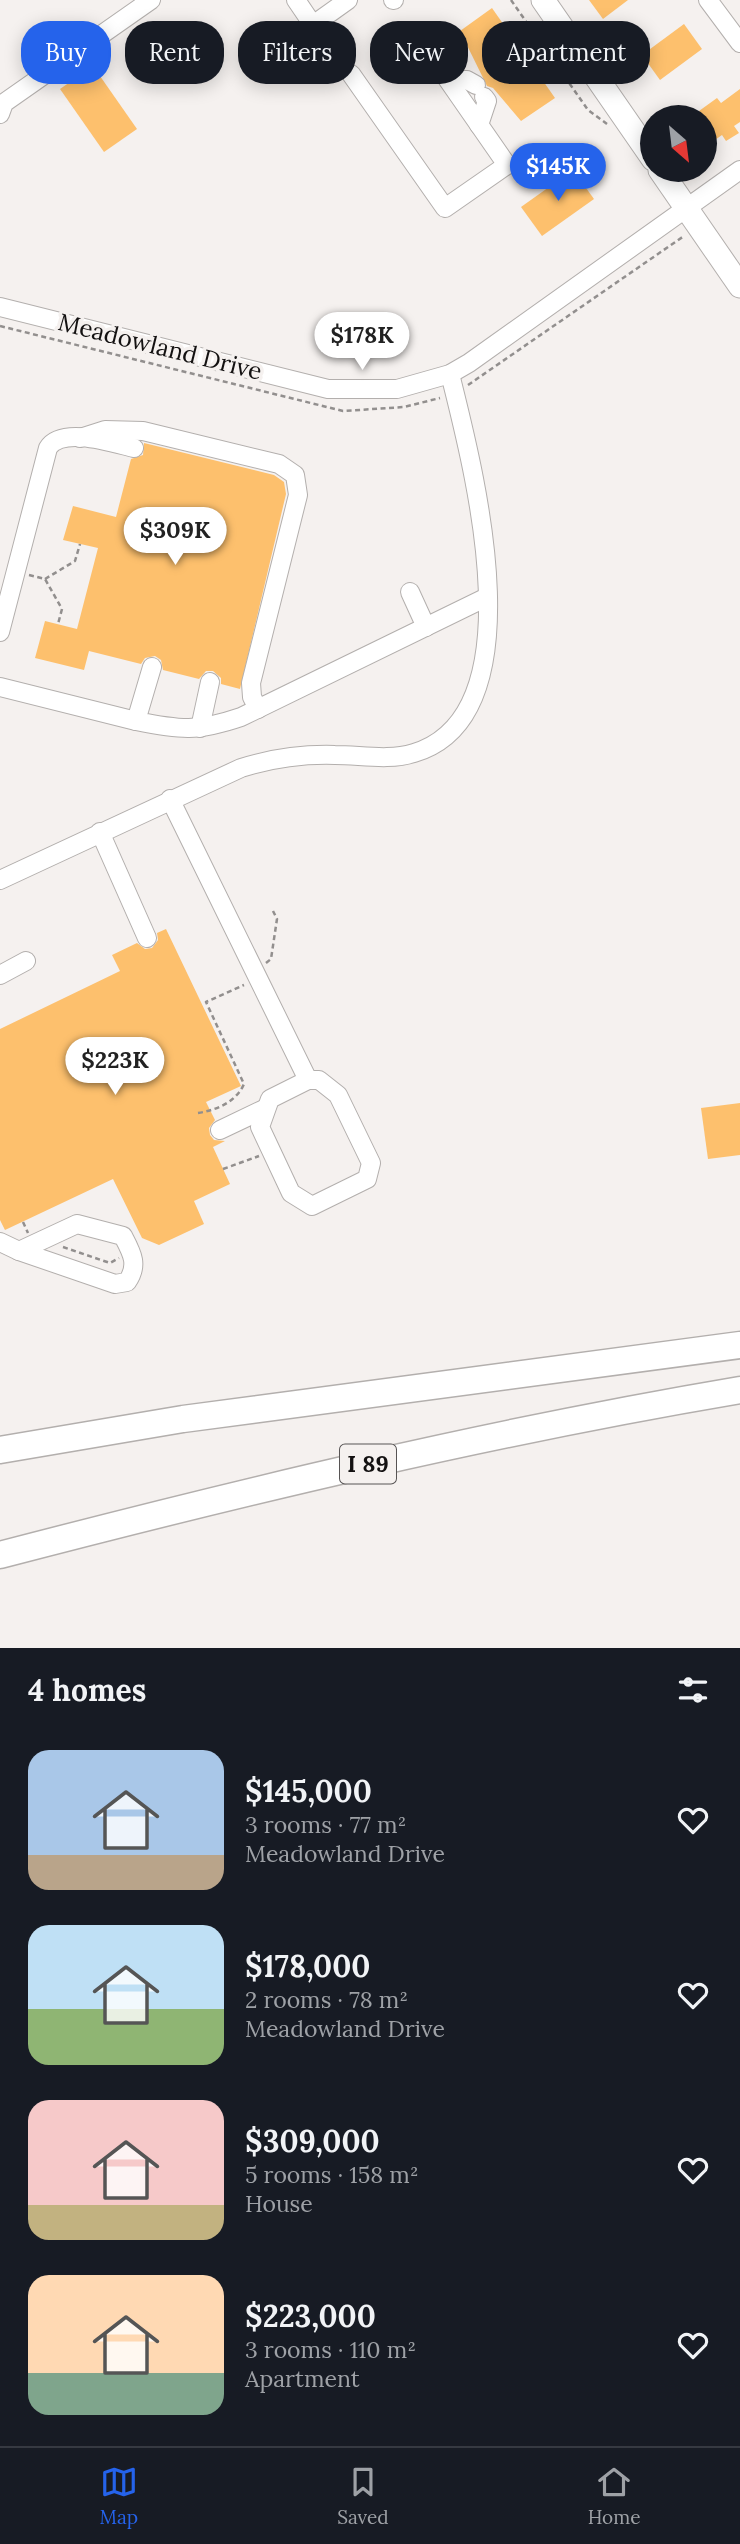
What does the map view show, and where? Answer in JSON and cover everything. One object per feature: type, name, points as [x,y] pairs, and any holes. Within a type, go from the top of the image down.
[{"type":"highway","points":[[0,1450],[183,1419],[740,1345]]},
{"type":"highway","name":"I 89","points":[[0,1555],[285,1483],[470,1441],[740,1390]]},
{"type":"main road","points":[[543,0],[640,140]]},
{"type":"main road","points":[[668,182],[740,286]]},
{"type":"street","points":[[0,114],[4,103],[151,0]]},
{"type":"street","points":[[296,0],[313,24],[348,0]]},
{"type":"street","points":[[708,0],[740,43]]},
{"type":"street","points":[[356,81],[445,208],[507,165],[452,84]]},
{"type":"street","points":[[468,81],[487,101],[479,125]]},
{"type":"street","name":"Meadowland Drive","points":[[0,307],[328,389],[397,389],[450,374],[692,217],[740,170]]},
{"type":"street","points":[[0,880],[241,768],[271,758],[302,754],[392,757],[415,753],[435,744],[460,722],[478,691],[487,655],[487,597],[476,475],[450,374]]},
{"type":"street","points":[[80,438],[105,430],[144,431],[279,464],[295,475],[298,495],[251,684],[258,709]]},
{"type":"street","points":[[0,632],[48,448],[60,438],[80,438],[98,439],[134,448]]},
{"type":"street","points":[[410,592],[426,627]]},
{"type":"street","points":[[0,687],[183,731],[200,728],[241,718],[487,597]]},
{"type":"street","points":[[136,721],[152,667]]},
{"type":"street","points":[[200,728],[210,681]]},
{"type":"street","points":[[170,799],[308,1080]]},
{"type":"street","points":[[100,832],[147,938]]},
{"type":"street","points":[[0,975],[26,961]]},
{"type":"street","points":[[308,1080],[319,1080],[338,1095],[370,1163],[367,1179],[312,1206],[291,1193],[260,1127],[264,1109],[270,1099],[308,1080]]},
{"type":"street","points":[[220,1130],[264,1109]]},
{"type":"street","points":[[0,1242],[19,1251],[115,1284],[127,1282],[134,1273],[134,1260],[123,1236],[77,1224],[19,1251]]},
{"type":"path","points":[[511,0],[588,110],[610,126]]},
{"type":"path","points":[[0,326],[343,411],[404,407],[454,392],[480,380],[692,217]]},
{"type":"path","points":[[45,579],[75,561],[80,544]]},
{"type":"path","points":[[16,571],[45,579],[62,609],[58,624]]},
{"type":"path","points":[[198,1113],[211,1111],[238,1096],[244,1084],[206,1002],[243,985],[271,959],[277,919],[273,911]]},
{"type":"path","points":[[223,1169],[244,1164],[271,1151]]},
{"type":"path","points":[[23,1222],[30,1236],[110,1262]]},
{"type":"building","points":[[589,0],[628,0],[603,19]]},
{"type":"building","points":[[492,8],[501,21],[482,21],[482,76],[468,47],[468,25]]},
{"type":"building","points":[[684,24],[702,49],[660,80],[650,66],[650,49]]},
{"type":"building","points":[[67,84],[106,84],[137,129],[104,152],[60,89]]},
{"type":"building","points":[[486,84],[545,84],[555,98],[521,121],[493,88]]},
{"type":"building","points":[[740,89],[740,122],[734,126],[739,133],[726,141],[722,135],[718,138],[718,105],[707,105],[717,98],[721,103]]},
{"type":"building","points":[[573,170],[594,199],[542,236],[521,207]]},
{"type":"building","points":[[144,443],[274,475],[284,482],[286,494],[240,689],[221,684],[221,678],[213,671],[206,671],[199,679],[163,670],[161,660],[155,656],[145,658],[141,664],[89,651],[84,670],[35,658],[45,621],[77,629],[98,548],[63,540],[73,506],[116,517],[131,459],[143,455]]},
{"type":"building","points":[[166,929],[241,1086],[206,1102],[215,1120],[209,1128],[210,1135],[214,1140],[225,1141],[213,1147],[230,1184],[194,1201],[204,1224],[159,1245],[142,1238],[113,1179],[5,1230],[0,1220],[0,1029],[120,971],[112,955],[137,943],[145,949],[152,948],[158,940],[157,933]]},
{"type":"building","points":[[740,1103],[740,1155],[708,1159],[701,1108]]}]
